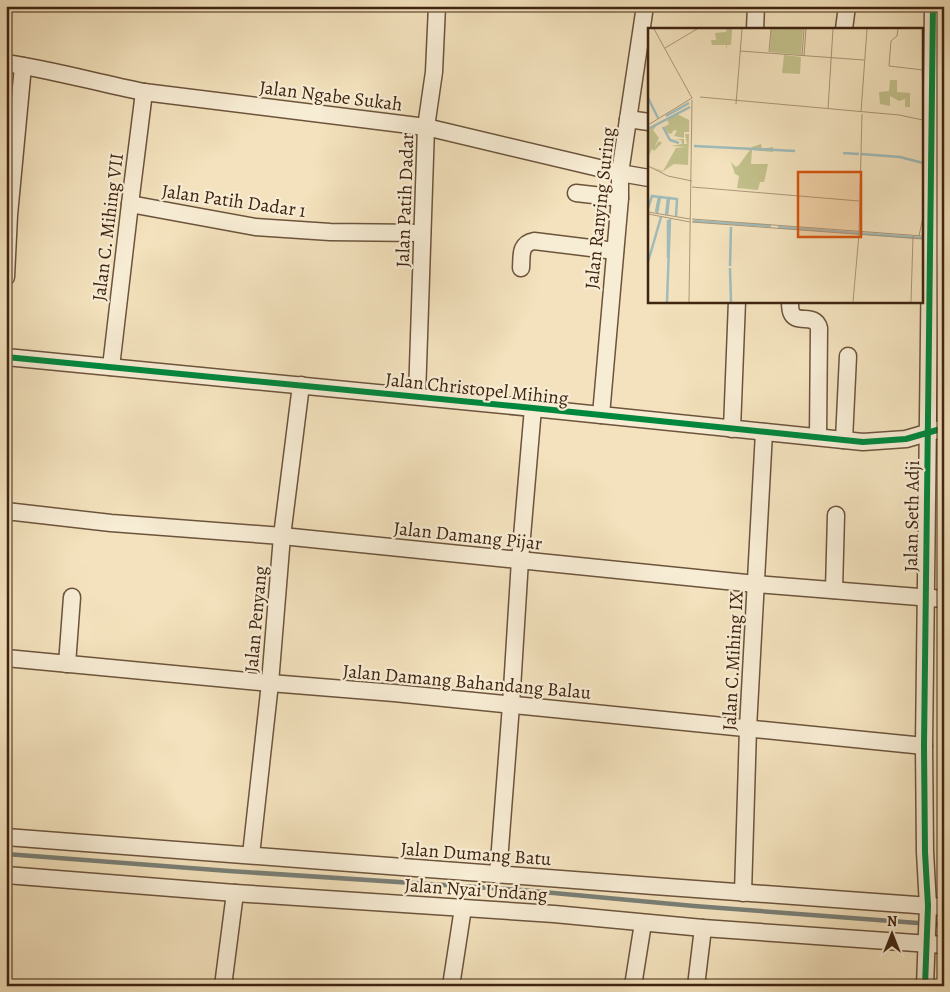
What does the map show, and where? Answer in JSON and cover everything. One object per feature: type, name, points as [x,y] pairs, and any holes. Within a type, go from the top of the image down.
[{"type":"street","name":"Jalan Patih Dadar","points":[[417,396],[426,127],[434,72],[437,6]]},
{"type":"street","name":"Jalan Ranying Suring","points":[[601,415],[620,198],[620,173],[645,6]]},
{"type":"street","points":[[754,28],[756,6]]},
{"type":"street","points":[[844,28],[847,6]]},
{"type":"street","name":"Jalan Seth Adji","points":[[927,942],[933,909],[924,852],[927,434],[938,138],[933,6]]},
{"type":"street","name":"Jalan Ngabe Sukah","points":[[6,63],[144,92],[426,127],[620,173],[648,178]]},
{"type":"street","points":[[6,277],[23,66]]},
{"type":"street","name":"Jalan C. Mihing VII","points":[[110,367],[144,92]]},
{"type":"street","points":[[628,119],[648,122]]},
{"type":"street","points":[[576,193],[620,198]]},
{"type":"street","name":"Jalan Patih Dadar 1","points":[[130,204],[255,227],[330,232],[422,233]]},
{"type":"street","points":[[521,268],[523,247],[527,242],[534,241],[615,251]]},
{"type":"street","points":[[732,429],[737,302]]},
{"type":"street","points":[[790,302],[793,316],[818,323],[818,437]]},
{"type":"street","points":[[844,440],[848,356]]},
{"type":"street","name":"Jalan Christopel Mihing","points":[[6,357],[417,396],[864,442],[906,439],[944,428]]},
{"type":"street","name":"Jalan Penyang","points":[[251,856],[270,683],[282,536],[301,385]]},
{"type":"street","points":[[498,874],[520,560],[533,408]]},
{"type":"street","name":"Jalan C.Mihing IX","points":[[743,893],[748,728],[764,432]]},
{"type":"street","name":"Jalan Damang Pijar","points":[[6,511],[110,524],[282,536],[756,584],[944,599]]},
{"type":"street","points":[[834,590],[836,515]]},
{"type":"street","points":[[67,664],[72,596]]},
{"type":"street","name":"Jalan Damang Bahandang Balau","points":[[6,658],[394,693],[924,746]]},
{"type":"street","name":"Jalan Dumang Batu","points":[[6,837],[933,909]]},
{"type":"street","name":"Jalan Nyai Undang","points":[[6,875],[235,893],[554,914],[703,928],[927,942],[944,945]]},
{"type":"street","points":[[223,986],[235,893]]},
{"type":"street","points":[[452,986],[463,908]]},
{"type":"street","points":[[633,986],[642,923]]},
{"type":"street","points":[[696,986],[703,928]]},
{"type":"street","points":[[925,986],[927,942]]},
{"type":"waterway","points":[[6,854],[521,890],[694,906],[944,925]]},
{"type":"cycle path","points":[[925,986],[928,906],[925,852],[924,746],[933,6]]},
{"type":"cycle path","points":[[6,357],[863,442],[906,439],[944,428]]}]
